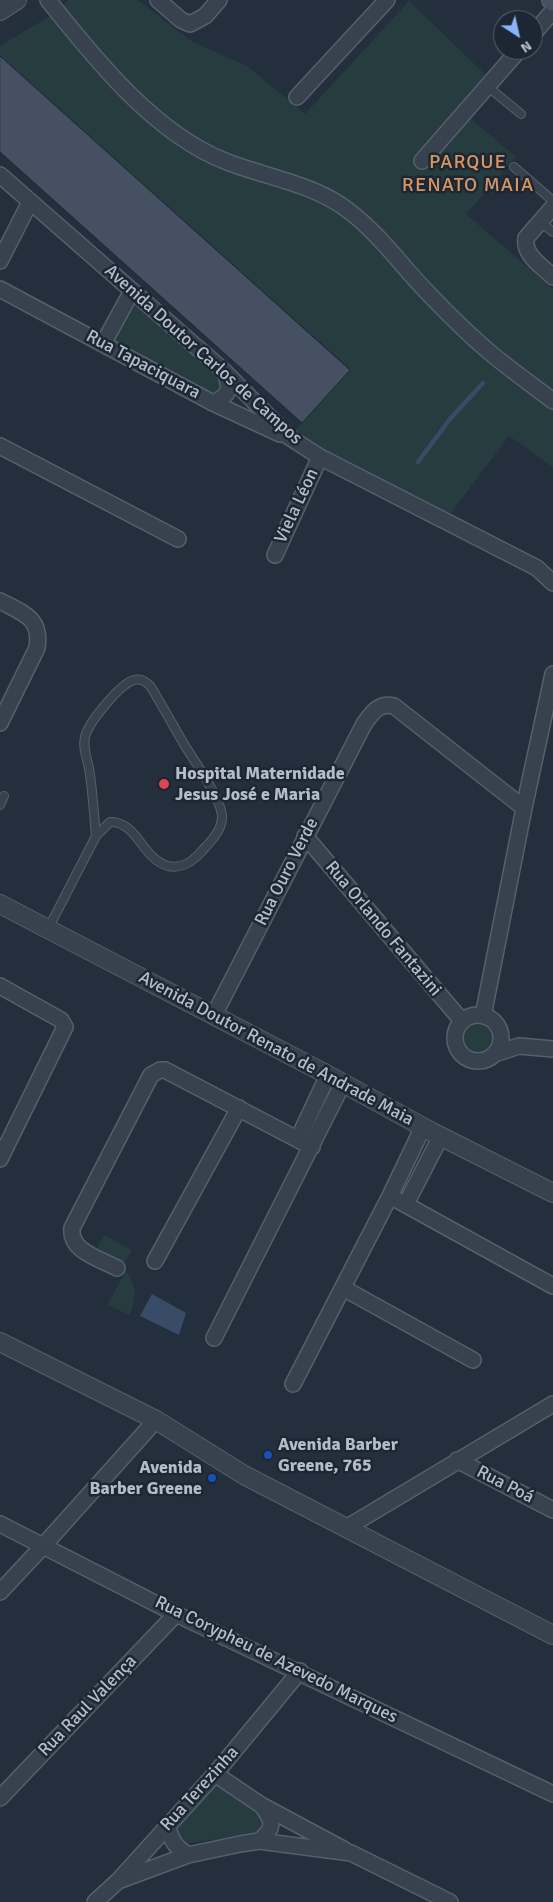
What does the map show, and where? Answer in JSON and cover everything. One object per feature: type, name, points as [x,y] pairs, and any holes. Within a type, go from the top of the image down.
[{"type":"street","points":[[48,0],[100,63],[136,100],[168,128],[198,148],[224,161],[300,186],[324,196],[345,208],[363,224],[455,321],[487,351],[553,401]]},
{"type":"street","points":[[158,0],[181,20],[190,24],[205,16],[219,0]]},
{"type":"street","points":[[298,97],[387,0]]},
{"type":"street","points":[[543,22],[553,11]]},
{"type":"street","points":[[422,161],[510,60]]},
{"type":"street","name":"Avenida Doutor Carlos de Campos","points":[[0,175],[225,372],[288,438],[320,457],[537,568],[553,583]]},
{"type":"street","points":[[0,261],[30,202]]},
{"type":"street","points":[[553,207],[526,238],[526,248],[529,255],[553,276]]},
{"type":"street","name":"Rua Tapaciquara","points":[[0,289],[212,403],[288,438]]},
{"type":"street","points":[[103,344],[132,291]]},
{"type":"street","points":[[212,403],[228,392],[229,384],[225,372]]},
{"type":"street","points":[[0,446],[178,539]]},
{"type":"street","name":"Viela Léon","points":[[275,555],[320,457]]},
{"type":"street","points":[[0,601],[27,615],[34,622],[39,638],[37,648],[0,723]]},
{"type":"street","points":[[483,1016],[524,808],[553,674]]},
{"type":"street","name":"Rua Ouro Verde","points":[[214,1015],[364,724],[371,713],[379,707],[387,704],[394,706],[524,808]]},
{"type":"street","name":"Rua Orlando Fantazini","points":[[305,836],[462,1022]]},
{"type":"street","name":"Avenida Doutor Renato de Andrade Maia","points":[[0,904],[214,1015],[422,1127],[553,1193]]},
{"type":"street","points":[[0,986],[61,1020],[65,1027],[0,1159]]},
{"type":"street","points":[[497,1025],[501,1040],[494,1054],[489,1058],[475,1061],[462,1054],[455,1042],[457,1028],[462,1022],[475,1015],[488,1017],[497,1025],[519,1046]]},
{"type":"street","points":[[494,1054],[519,1046],[553,1049]]},
{"type":"street","points":[[117,1268],[76,1246],[71,1235],[72,1228],[151,1075],[160,1070],[165,1070],[312,1146]]},
{"type":"street","points":[[298,1139],[335,1079]]},
{"type":"street","points":[[214,1338],[312,1146],[335,1079]]},
{"type":"street","points":[[155,1261],[239,1108]]},
{"type":"street","points":[[293,1384],[390,1196],[422,1127]]},
{"type":"street","points":[[406,1204],[441,1136]]},
{"type":"street","points":[[390,1196],[553,1286]]},
{"type":"street","points":[[343,1288],[473,1360]]},
{"type":"street","points":[[0,1342],[156,1420],[244,1475],[551,1638]]},
{"type":"street","points":[[346,1528],[553,1404]]},
{"type":"street","points":[[0,1592],[156,1420]]},
{"type":"street","name":"Rua Poá","points":[[457,1460],[553,1510]]},
{"type":"street","name":"Rua Corypheu de Azevedo Marques","points":[[0,1524],[176,1614],[300,1671],[553,1794]]},
{"type":"street","name":"Rua Raul Valença","points":[[0,1798],[176,1614]]},
{"type":"street","name":"Rua Terezinha","points":[[95,1902],[118,1881],[215,1774],[300,1671]]},
{"type":"street","points":[[215,1774],[261,1805],[351,1853],[450,1902]]},
{"type":"street","points":[[259,1841],[270,1833],[271,1828],[271,1822],[261,1805]]},
{"type":"street","points":[[167,1825],[173,1844],[188,1855]]},
{"type":"street","points":[[118,1881],[188,1855],[259,1841],[351,1853]]},
{"type":"lane","points":[[487,86],[520,114]]},
{"type":"lane","points":[[514,167],[553,201]]},
{"type":"lane","points":[[540,222],[553,232]]},
{"type":"lane","points":[[48,929],[96,836],[110,822],[118,821],[125,825],[159,863],[169,866],[182,866],[193,860],[218,832],[222,816],[212,789],[151,687],[140,678],[132,680],[123,686],[93,720],[85,737],[84,746],[90,773],[96,836]]},
{"type":"lane","points":[[0,805],[4,796]]},
{"type":"green space","points":[[68,0],[138,0],[191,41],[247,66],[305,114],[409,1],[486,75],[424,158],[470,118],[516,157],[466,214],[553,289],[553,467],[509,436],[445,521],[289,437],[350,369],[0,56],[0,46],[57,12]]},
{"type":"green space","points":[[132,301],[225,379],[219,399],[109,342]]},
{"type":"green space","points":[[482,1018],[489,1021],[495,1027],[498,1038],[497,1046],[489,1055],[482,1058],[474,1058],[467,1055],[459,1046],[458,1034],[461,1027],[470,1019]]},
{"type":"green space","points":[[104,1235],[132,1250],[124,1263],[97,1248]]},
{"type":"green space","points":[[126,1271],[133,1282],[135,1292],[130,1315],[107,1305]]},
{"type":"green space","points":[[217,1784],[268,1819],[262,1832],[185,1844],[175,1839],[173,1829]]},
{"type":"water","points":[[152,1294],[186,1313],[179,1335],[140,1316]]},
{"type":"building","points":[[0,56],[350,370],[302,423],[0,152]]},
{"type":"waterway","points":[[418,462],[450,419],[483,383]]},
{"type":"place","name":"Hospital Maternidade Jesus José e Maria","points":[[164,784]]},
{"type":"place","name":"Avenida Barber Greene, 765","points":[[268,1455]]},
{"type":"place","name":"Avenida Barber Greene","points":[[212,1478]]},
{"type":"district","name":"PARQUE RENATO MAIA","points":[[468,174]]}]
